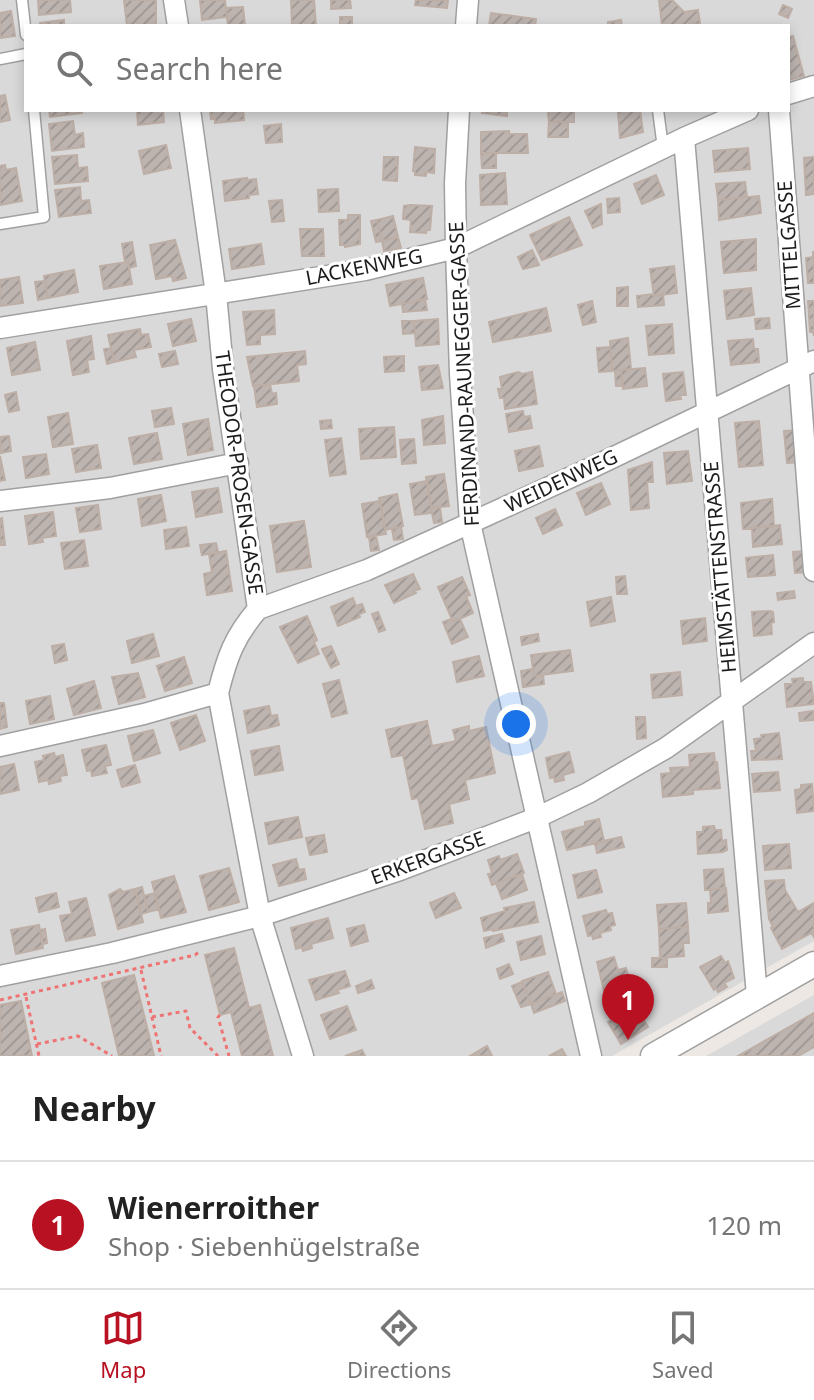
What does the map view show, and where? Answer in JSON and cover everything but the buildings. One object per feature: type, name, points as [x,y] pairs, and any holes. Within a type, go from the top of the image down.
[{"type":"street","points":[[174,0],[178,24]]},
{"type":"street","points":[[466,24],[468,0]]},
{"type":"street","points":[[790,93],[814,86]]},
{"type":"street","name":"THEODOR-PROSEN-GASSE","points":[[190,112],[258,609],[239,632],[218,693],[260,916],[303,1056]]},
{"type":"street","name":"FERDINAND-RAUNEGGER-GASSE","points":[[459,112],[456,248],[460,374],[470,523],[591,1056]]},
{"type":"street","name":"LACKENWEG","points":[[0,328],[365,270],[456,248],[743,112]]},
{"type":"street","name":"MITTELGASSE","points":[[779,112],[806,363],[814,571]]},
{"type":"street","name":"HEIMSTÄTTENSTRASSE","points":[[684,138],[757,996]]},
{"type":"street","name":"WEIDENWEG","points":[[258,609],[367,570],[806,363]]},
{"type":"street","points":[[0,501],[110,488],[238,463]]},
{"type":"street","name":"ERKERGASSE","points":[[0,976],[112,953],[260,916],[400,870],[536,818],[588,793],[666,748],[814,643]]},
{"type":"street","points":[[0,746],[144,714],[218,693]]},
{"type":"street","points":[[653,1056],[814,964]]},
{"type":"lane","points":[[22,0],[25,24]]},
{"type":"lane","points":[[0,59],[24,54]]},
{"type":"lane","points":[[0,224],[44,217],[34,112]]},
{"type":"lane","points":[[658,112],[663,148]]},
{"type":"path","points":[[0,1000],[195,955],[205,946]]},
{"type":"path","points":[[141,969],[161,1056]]},
{"type":"path","points":[[26,995],[39,1056]]},
{"type":"path","points":[[152,1017],[186,1011],[190,1028],[217,1056],[228,1055],[220,1015]]},
{"type":"path","points":[[37,1044],[78,1036],[112,1056]]},
{"type":"shaded area","points":[[0,0],[814,0],[814,941],[612,1056],[0,1056]]},
{"type":"shaded area","points":[[814,995],[814,1056],[706,1056]]},
{"type":"place","name":"Wienerroither","points":[[628,1040]]}]
